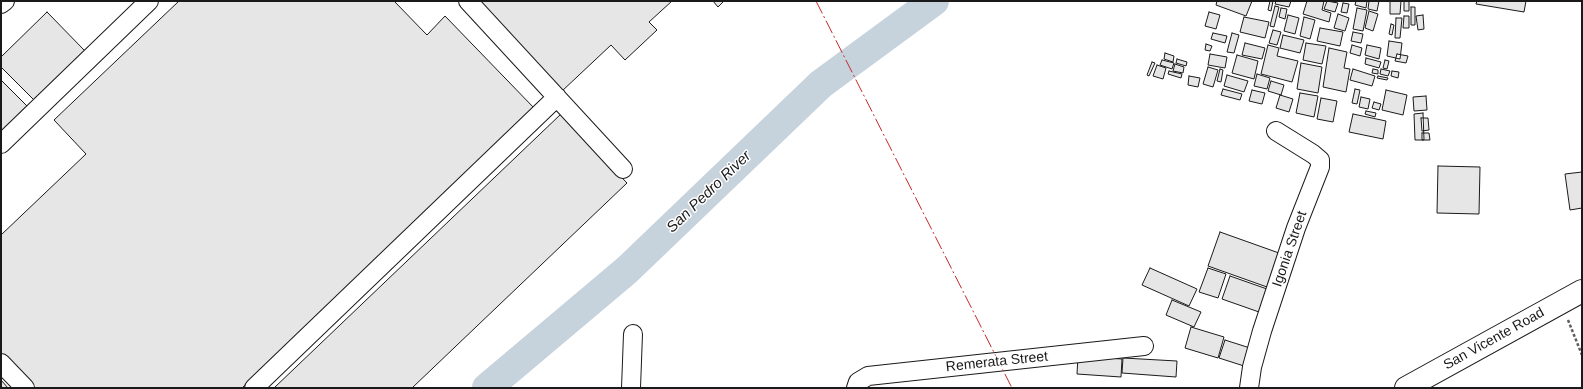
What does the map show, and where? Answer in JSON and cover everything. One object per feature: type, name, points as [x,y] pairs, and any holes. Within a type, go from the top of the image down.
[{"type":"main road","name":"San Vicente Road","points":[[1406,388],[1582,290]]},
{"type":"street","points":[[1,4],[5,1]]},
{"type":"street","points":[[1,144],[149,1]]},
{"type":"street","points":[[468,1],[623,169]]},
{"type":"street","points":[[254,388],[557,97]]},
{"type":"street","name":"Igonia Street","points":[[1249,388],[1252,367],[1262,331],[1296,228],[1320,167],[1320,160],[1313,154],[1276,132]]},
{"type":"street","points":[[631,388],[633,334]]},
{"type":"street","name":"Remerata Street","points":[[856,388],[858,382],[868,376],[1144,346]]},
{"type":"street","points":[[1,363],[25,388]]},
{"type":"path","points":[[1560,302],[1582,355]]},
{"type":"building","points":[[179,1],[394,1],[427,35],[445,16],[535,109],[242,388],[31,388],[1,356],[1,235],[86,154],[54,120]]},
{"type":"building","points":[[474,1],[672,1],[649,22],[657,30],[625,60],[611,45],[561,92]]},
{"type":"building","points":[[713,1],[724,1],[718,7]]},
{"type":"building","points":[[1217,1],[1252,1],[1246,16],[1216,5]]},
{"type":"building","points":[[1270,1],[1273,1],[1271,11],[1268,10]]},
{"type":"building","points":[[1276,1],[1291,1],[1289,7],[1275,4]]},
{"type":"building","points":[[1307,1],[1324,1],[1322,10],[1331,13],[1329,22],[1303,14]]},
{"type":"building","points":[[1327,1],[1338,3],[1335,12],[1324,9]]},
{"type":"building","points":[[1356,1],[1367,1],[1366,8],[1355,5]]},
{"type":"building","points":[[1369,1],[1379,1],[1377,11],[1368,9]]},
{"type":"building","points":[[1390,1],[1401,1],[1400,14],[1390,14]]},
{"type":"building","points":[[1404,1],[1409,1],[1409,11],[1404,11]]},
{"type":"building","points":[[1477,1],[1526,1],[1524,12],[1476,4]]},
{"type":"building","points":[[1343,3],[1349,4],[1347,13],[1341,12]]},
{"type":"building","points":[[1275,6],[1279,7],[1274,27],[1270,26]]},
{"type":"building","points":[[1411,7],[1415,7],[1415,25],[1411,25]]},
{"type":"building","points":[[1281,8],[1287,9],[1285,19],[1279,17]]},
{"type":"building","points":[[1357,8],[1367,10],[1363,31],[1353,29]]},
{"type":"building","points":[[1369,11],[1378,14],[1373,31],[1365,28]]},
{"type":"building","points":[[47,12],[85,51],[35,101],[1,67],[1,57]]},
{"type":"building","points":[[1209,12],[1220,15],[1216,29],[1205,26]]},
{"type":"building","points":[[1338,14],[1349,18],[1345,31],[1334,28]]},
{"type":"building","points":[[1288,15],[1299,18],[1295,34],[1284,31]]},
{"type":"building","points":[[1423,15],[1424,29],[1418,30],[1416,16]]},
{"type":"building","points":[[1404,16],[1409,16],[1409,28],[1403,28]]},
{"type":"building","points":[[1244,17],[1269,22],[1265,38],[1240,32]]},
{"type":"building","points":[[1304,17],[1315,20],[1310,39],[1300,36]]},
{"type":"building","points":[[1396,18],[1402,18],[1400,38],[1395,38]]},
{"type":"building","points":[[1391,24],[1394,25],[1392,35],[1389,34]]},
{"type":"building","points":[[1320,28],[1343,32],[1340,46],[1317,41]]},
{"type":"building","points":[[1273,30],[1281,32],[1277,45],[1269,43]]},
{"type":"building","points":[[1353,32],[1363,34],[1361,43],[1351,41]]},
{"type":"building","points":[[1213,33],[1227,36],[1225,43],[1211,39]]},
{"type":"building","points":[[1232,33],[1239,35],[1234,53],[1227,52]]},
{"type":"building","points":[[1283,35],[1304,40],[1300,53],[1280,48]]},
{"type":"building","points":[[1389,41],[1402,43],[1400,59],[1387,56]]},
{"type":"building","points":[[1245,43],[1265,48],[1262,59],[1242,55]]},
{"type":"building","points":[[1306,43],[1326,46],[1322,64],[1303,60]]},
{"type":"building","points":[[1206,44],[1212,46],[1210,51],[1205,50]]},
{"type":"building","points":[[1268,45],[1279,48],[1277,56],[1298,61],[1292,82],[1261,74]]},
{"type":"building","points":[[1352,45],[1362,48],[1360,56],[1350,53]]},
{"type":"building","points":[[1367,45],[1381,48],[1379,59],[1365,55]]},
{"type":"building","points":[[1329,48],[1347,52],[1344,68],[1350,69],[1346,92],[1323,87]]},
{"type":"building","points":[[1165,53],[1174,56],[1173,62],[1164,59]]},
{"type":"building","points":[[1210,54],[1227,57],[1225,68],[1208,65]]},
{"type":"building","points":[[1397,54],[1408,56],[1406,63],[1395,61]]},
{"type":"building","points":[[1237,55],[1258,61],[1254,79],[1232,73]]},
{"type":"building","points":[[1366,58],[1381,62],[1379,68],[1365,64]]},
{"type":"building","points":[[1177,59],[1187,62],[1186,66],[1176,63]]},
{"type":"building","points":[[1162,60],[1174,63],[1172,69],[1160,65]]},
{"type":"building","points":[[1385,60],[1389,61],[1387,69],[1383,68]]},
{"type":"building","points":[[1152,62],[1155,63],[1149,76],[1147,75]]},
{"type":"building","points":[[1301,63],[1322,67],[1318,93],[1297,89]]},
{"type":"building","points":[[1175,64],[1184,67],[1183,73],[1173,71]]},
{"type":"building","points":[[1157,65],[1166,68],[1163,79],[1153,76]]},
{"type":"building","points":[[1208,67],[1218,70],[1213,87],[1203,84]]},
{"type":"building","points":[[1220,69],[1223,70],[1221,82],[1217,81]]},
{"type":"building","points":[[1353,69],[1375,76],[1372,86],[1350,80]]},
{"type":"building","points":[[1373,69],[1378,70],[1378,74],[1372,73]]},
{"type":"building","points":[[1381,69],[1390,71],[1388,76],[1380,74]]},
{"type":"building","points":[[1169,71],[1182,74],[1181,78],[1168,74]]},
{"type":"building","points":[[1392,71],[1399,72],[1398,78],[1391,76]]},
{"type":"building","points":[[1257,74],[1270,78],[1267,89],[1254,86]]},
{"type":"building","points":[[1227,75],[1248,81],[1244,92],[1224,86]]},
{"type":"building","points":[[1189,76],[1200,78],[1198,87],[1188,85]]},
{"type":"building","points":[[1378,76],[1388,78],[1387,80],[1377,78]]},
{"type":"building","points":[[1,80],[29,108],[1,135]]},
{"type":"building","points":[[1271,81],[1284,85],[1281,95],[1268,91]]},
{"type":"building","points":[[1223,89],[1242,94],[1240,100],[1221,95]]},
{"type":"building","points":[[1355,89],[1360,90],[1357,104],[1352,103]]},
{"type":"building","points":[[1252,90],[1265,93],[1262,104],[1249,101]]},
{"type":"building","points":[[1386,90],[1407,95],[1403,115],[1382,110]]},
{"type":"building","points":[[1300,93],[1318,96],[1314,117],[1296,113]]},
{"type":"building","points":[[1280,95],[1293,99],[1289,112],[1276,108]]},
{"type":"building","points":[[1426,96],[1427,110],[1414,111],[1413,97]]},
{"type":"building","points":[[1361,97],[1370,99],[1368,109],[1359,107]]},
{"type":"building","points":[[1321,98],[1337,101],[1333,122],[1317,119]]},
{"type":"building","points":[[1374,102],[1381,104],[1379,110],[1372,108]]},
{"type":"building","points":[[1366,111],[1376,113],[1375,117],[1365,114]]},
{"type":"building","points":[[1423,113],[1424,140],[1415,140],[1414,114]]},
{"type":"building","points":[[561,114],[627,183],[412,388],[274,388]]},
{"type":"building","points":[[1353,114],[1386,121],[1383,139],[1349,132]]},
{"type":"building","points":[[1421,118],[1428,118],[1429,130],[1422,131]]},
{"type":"building","points":[[1422,133],[1429,133],[1430,140],[1422,140]]},
{"type":"building","points":[[1438,166],[1480,167],[1479,214],[1437,213]]},
{"type":"building","points":[[1582,172],[1582,208],[1570,210],[1565,174]]},
{"type":"building","points":[[1220,232],[1279,253],[1267,287],[1208,266]]},
{"type":"building","points":[[1150,268],[1197,289],[1189,306],[1142,285]]},
{"type":"building","points":[[1208,268],[1226,274],[1218,298],[1199,292]]},
{"type":"building","points":[[1230,276],[1267,289],[1259,312],[1222,299]]},
{"type":"building","points":[[1172,300],[1201,312],[1194,327],[1166,315]]},
{"type":"building","points":[[1191,327],[1224,337],[1218,358],[1185,348]]},
{"type":"building","points":[[1225,340],[1250,348],[1244,366],[1219,358]]},
{"type":"building","points":[[1078,356],[1122,359],[1121,377],[1077,374]]},
{"type":"building","points":[[1123,358],[1177,361],[1176,377],[1122,373]]},
{"type":"building","points":[[1,380],[8,388],[1,388]]},
{"type":"waterway","name":"San Pedro River","points":[[487,388],[627,270],[821,84],[934,1]]},
{"type":"power","points":[[816,1],[1012,388]]}]
